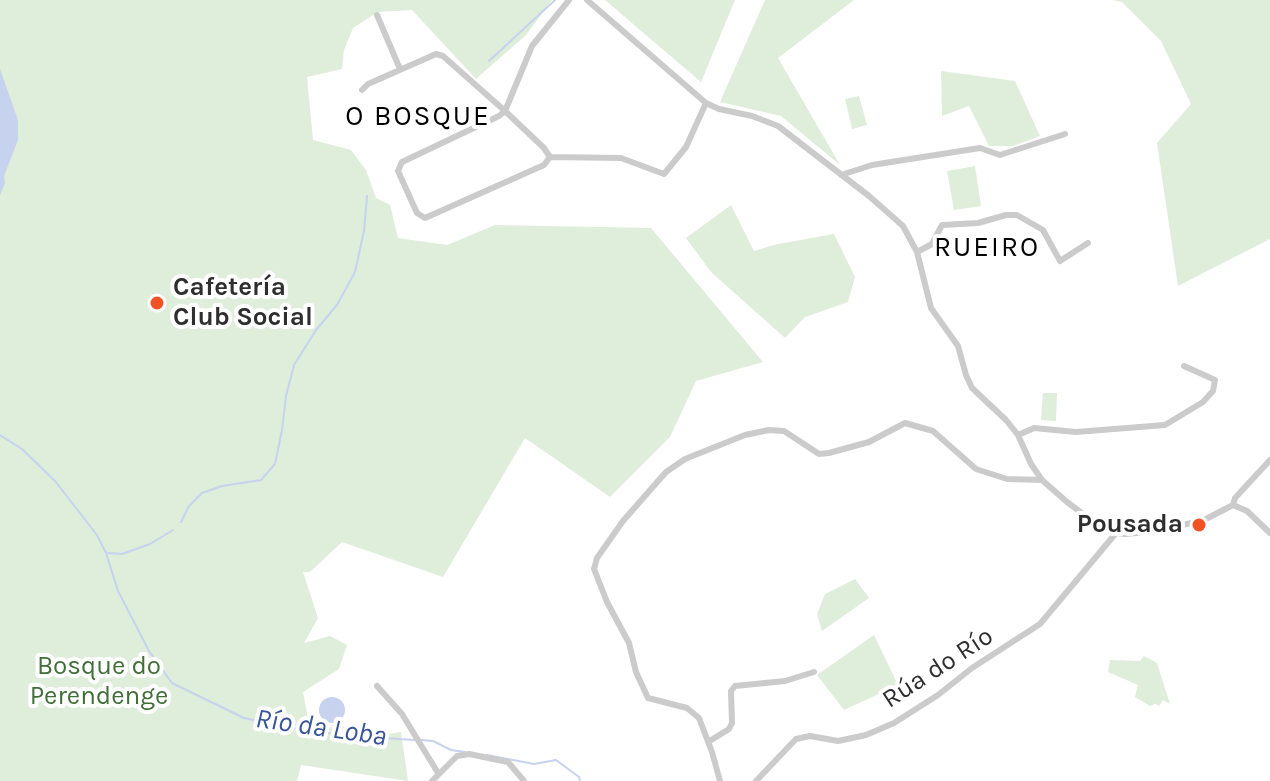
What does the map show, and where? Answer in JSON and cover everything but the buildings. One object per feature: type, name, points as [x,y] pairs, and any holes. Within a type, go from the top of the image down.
[{"type":"street","points":[[550,157],[544,165],[425,218],[417,213],[398,171],[402,162],[505,111],[532,46],[569,0]]},
{"type":"street","points":[[587,0],[706,103],[778,126],[903,226],[917,252],[926,298],[935,316],[958,346],[972,388],[1018,435],[1042,480],[1079,511],[1116,533],[1135,535],[1204,520],[1233,505],[1235,498],[1270,460]]},
{"type":"street","points":[[377,15],[400,69]]},
{"type":"street","points":[[362,90],[400,69],[436,54],[443,56],[505,111],[550,157]]},
{"type":"street","points":[[550,157],[621,158],[664,174],[686,147],[706,103]]},
{"type":"street","points":[[841,175],[872,165],[980,148],[1000,155],[1065,134]]},
{"type":"street","points":[[917,252],[932,244],[942,225],[978,223],[1006,215],[1017,215],[1043,230],[1060,261],[1088,243]]},
{"type":"street","points":[[1018,435],[1034,428],[1076,432],[1165,425],[1203,402],[1213,391],[1215,380],[1184,366]]},
{"type":"street","points":[[720,781],[708,742],[694,712],[648,698],[636,672],[629,643],[594,569],[597,558],[623,521],[666,472],[685,459],[745,435],[769,430],[784,431],[819,454],[869,442],[905,423],[933,431],[976,469],[1007,479],[1042,480]]},
{"type":"street","points":[[1233,505],[1247,511],[1270,533]]},
{"type":"street","name":"Rúa do Río","points":[[756,781],[796,739],[810,736],[838,741],[866,735],[894,723],[938,695],[972,668],[1040,624],[1116,533]]},
{"type":"street","points":[[708,742],[729,729],[732,723],[731,691],[735,686],[785,681],[814,672]]},
{"type":"street","points":[[377,686],[402,714],[438,773]]},
{"type":"street","points":[[432,781],[457,756],[469,754],[508,762],[524,781]]},
{"type":"green space","name":"Bosque do Perendenge","points":[[0,0],[552,0],[526,35],[476,79],[412,10],[378,12],[353,28],[344,50],[342,69],[307,77],[313,140],[351,150],[366,170],[376,198],[390,205],[398,238],[447,245],[495,225],[651,228],[763,362],[696,381],[670,437],[610,497],[525,438],[443,577],[342,542],[310,572],[303,572],[318,618],[304,643],[330,636],[347,645],[339,669],[303,692],[309,725],[325,728],[341,726],[374,736],[401,732],[408,781],[301,765],[297,781],[0,781]]},
{"type":"green space","points":[[605,0],[735,0],[701,82]]},
{"type":"green space","points":[[765,0],[854,0],[778,58],[840,165],[781,116],[720,102]]},
{"type":"green space","points":[[1112,0],[1270,0],[1270,239],[1178,286],[1157,143],[1191,104],[1161,41],[1122,2]]},
{"type":"green space","points":[[941,71],[1015,81],[1040,136],[1013,146],[989,146],[969,106],[942,116]]},
{"type":"green space","points":[[859,96],[867,125],[852,129],[845,99]]},
{"type":"green space","points":[[975,166],[981,206],[954,210],[947,171]]},
{"type":"green space","points":[[731,205],[754,251],[834,234],[855,277],[848,302],[805,317],[785,338],[711,272],[686,238]]},
{"type":"green space","points":[[1043,393],[1057,393],[1056,421],[1041,420]]},
{"type":"green space","points":[[855,579],[869,598],[822,631],[817,614],[825,594]]},
{"type":"green space","points":[[874,635],[898,685],[844,710],[817,675]]},
{"type":"green space","points":[[1144,656],[1157,663],[1170,704],[1163,700],[1159,706],[1150,706],[1135,697],[1138,685],[1108,672],[1110,660],[1140,661]]},
{"type":"water","points":[[0,69],[18,120],[18,140],[0,195]]},
{"type":"water","points":[[332,697],[341,701],[345,710],[341,719],[332,723],[323,719],[319,710],[323,701]]},
{"type":"waterway","points":[[489,61],[555,0]]},
{"type":"waterway","points":[[181,522],[189,506],[202,493],[222,486],[261,480],[275,464],[294,365],[316,330],[337,305],[355,272],[364,231],[367,196]]},
{"type":"waterway","name":"Río da Loba","points":[[0,435],[22,449],[55,481],[97,535],[118,591],[149,651],[172,683],[244,718],[350,736],[415,740]]},
{"type":"waterway","points":[[108,553],[122,554],[150,544],[173,530]]},
{"type":"waterway","name":"Río da Loba","points":[[422,740],[465,752]]},
{"type":"waterway","name":"Río da Loba","points":[[487,755],[534,764],[556,760],[580,781]]},
{"type":"place","name":"Cafetería Club Social","points":[[157,303]]},
{"type":"place","name":"Pousada","points":[[1199,525]]},
{"type":"district","name":"O BOSQUE","points":[[418,117]]},
{"type":"district","name":"RUEIRO","points":[[987,248]]}]
